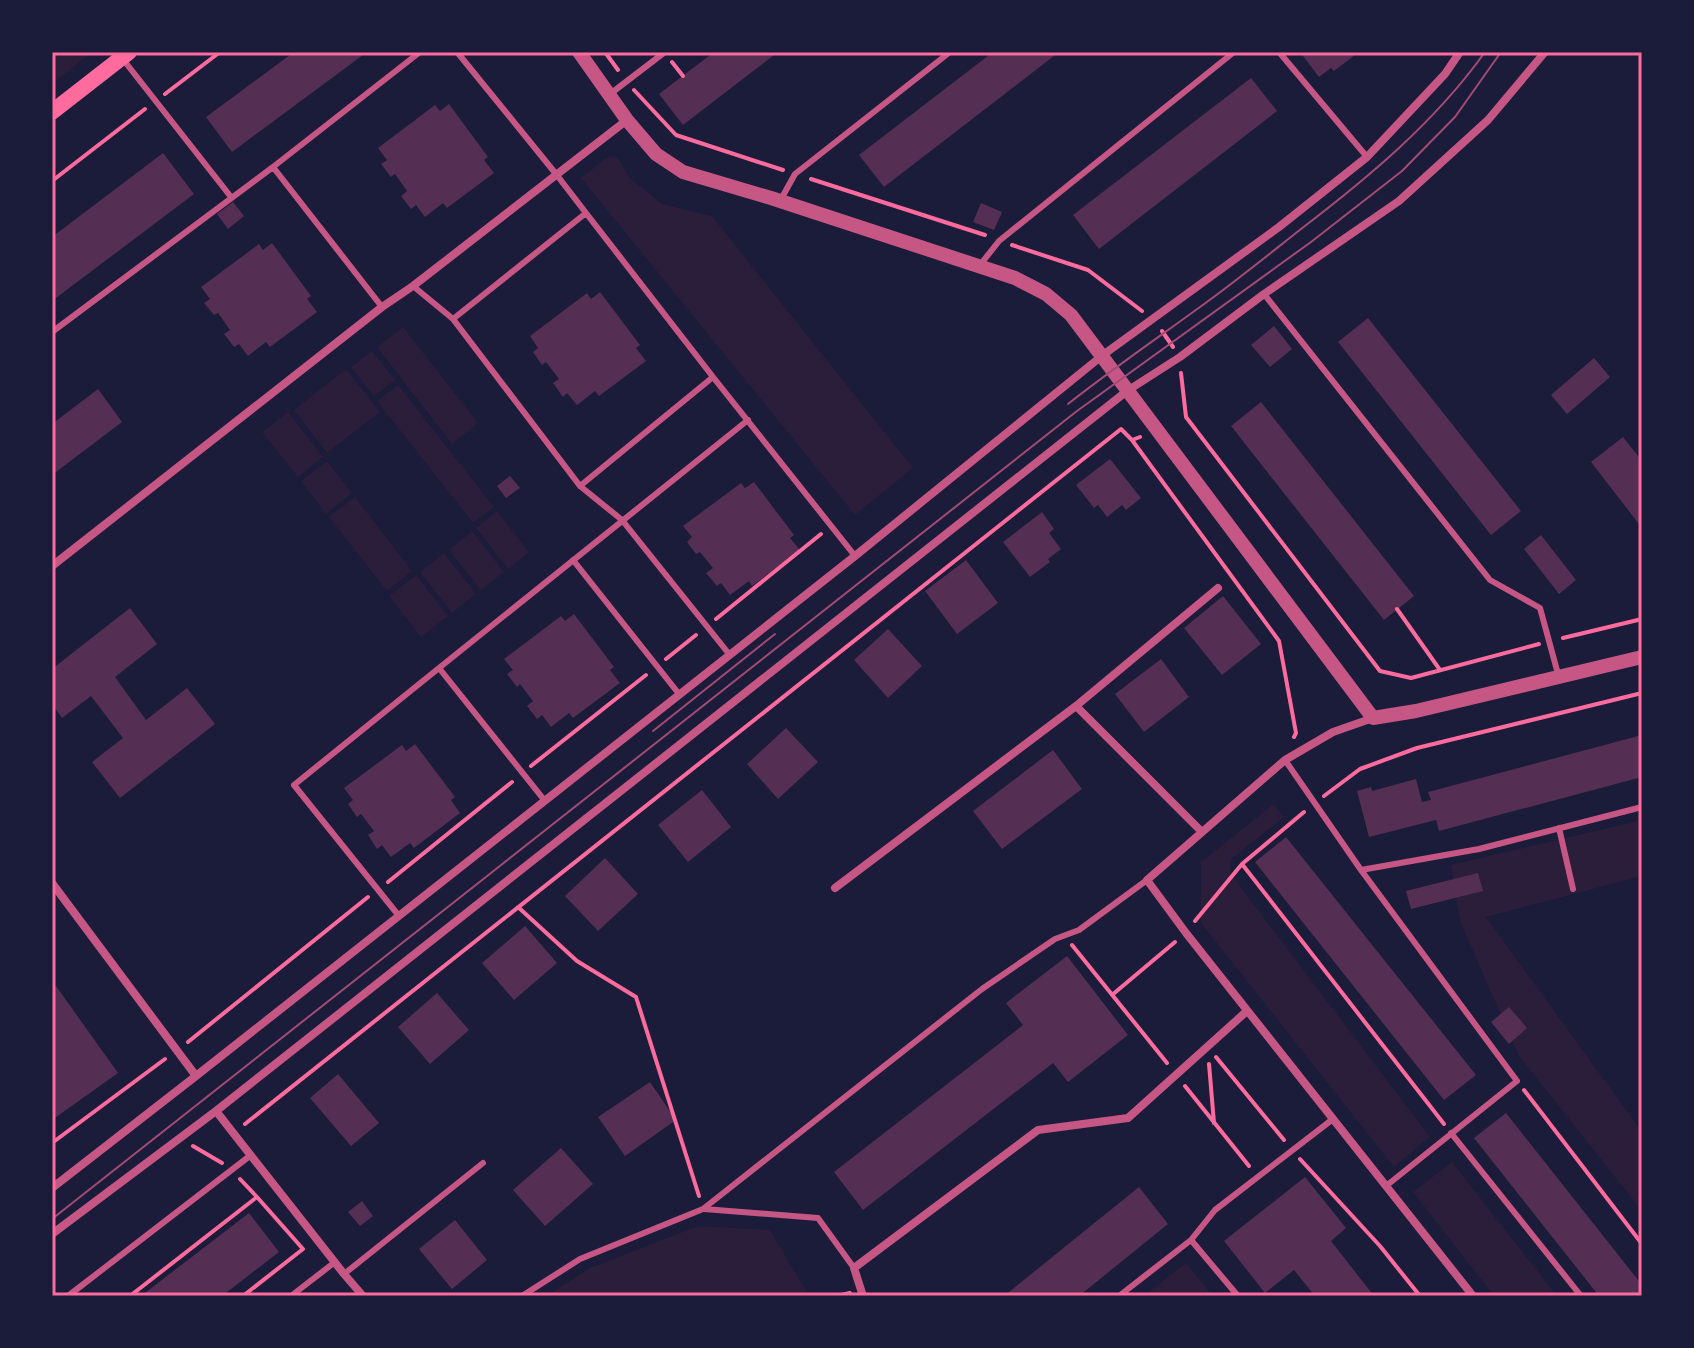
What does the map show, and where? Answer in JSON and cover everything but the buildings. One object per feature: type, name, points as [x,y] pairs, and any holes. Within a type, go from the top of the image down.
[{"type":"main road","points":[[52,112],[125,55]]},
{"type":"street","points":[[579,52],[627,120],[656,154],[683,172],[1015,278],[1046,294],[1071,315],[1103,355],[1373,718]]},
{"type":"street","points":[[53,1185],[196,1076],[855,556],[1103,355],[1279,227],[1367,157],[1445,74],[1460,52]]},
{"type":"street","points":[[52,1234],[216,1111],[1127,391],[1180,357],[1264,294],[1399,201],[1488,120],[1545,52]]},
{"type":"street","points":[[52,566],[627,120]]},
{"type":"street","points":[[835,888],[1076,706],[1218,588]]},
{"type":"street","points":[[1473,1296],[1147,880],[1285,760],[1333,732],[1373,718],[1416,711],[1642,657]]},
{"type":"street","points":[[1076,706],[1202,832]]},
{"type":"street","points":[[52,883],[196,1076]]},
{"type":"street","points":[[863,1296],[854,1268],[1038,1130],[1128,1118],[1247,1011]]},
{"type":"street","points":[[216,1111],[363,1296]]},
{"type":"lane","points":[[52,332],[273,167],[420,52]]},
{"type":"lane","points":[[457,52],[855,556]]},
{"type":"lane","points":[[609,95],[665,52]]},
{"type":"lane","points":[[780,201],[795,174],[950,52]]},
{"type":"lane","points":[[979,266],[999,241],[1234,52]]},
{"type":"lane","points":[[1279,52],[1367,157]]},
{"type":"lane","points":[[125,55],[155,101],[231,197]]},
{"type":"lane","points":[[273,167],[382,307]]},
{"type":"lane","points":[[453,319],[586,213]]},
{"type":"lane","points":[[413,286],[453,319],[580,486],[622,520],[729,654]]},
{"type":"lane","points":[[1264,294],[1490,580],[1540,608],[1559,678]]},
{"type":"lane","points":[[580,486],[713,377]]},
{"type":"lane","points":[[399,916],[294,785],[748,420]]},
{"type":"lane","points":[[573,560],[679,694]]},
{"type":"lane","points":[[439,668],[545,801]]},
{"type":"lane","points":[[1285,760],[1361,870],[1517,1081],[1386,1186]]},
{"type":"lane","points":[[1361,870],[1479,849],[1642,807]]},
{"type":"lane","points":[[1559,828],[1573,889]]},
{"type":"lane","points":[[522,1296],[580,1259],[703,1209],[982,989],[1055,939],[1079,930],[1147,880]]},
{"type":"lane","points":[[1119,1296],[1191,1240],[1215,1210],[1333,1119]]},
{"type":"lane","points":[[1451,1133],[1581,1296]]},
{"type":"lane","points":[[68,1296],[251,1155]]},
{"type":"lane","points":[[344,1274],[483,1163]]},
{"type":"lane","points":[[703,1209],[818,1218],[854,1268]]},
{"type":"lane","points":[[1191,1240],[1238,1296]]},
{"type":"lane","points":[[291,1296],[335,1262]]},
{"type":"path","points":[[52,181],[220,52]]},
{"type":"path","points":[[1132,440],[1186,417]]},
{"type":"path","points":[[234,1133],[1121,429],[1279,641],[1296,733],[1285,760]]},
{"type":"path","points":[[387,882],[832,525]]},
{"type":"path","points":[[1397,609],[1440,670]]},
{"type":"path","points":[[1112,995],[1186,933],[1242,864],[1360,769],[1417,748],[1642,693]]},
{"type":"path","points":[[1242,864],[1451,1133]]},
{"type":"path","points":[[52,1143],[177,1051],[374,892]]},
{"type":"path","points":[[518,907],[577,961],[636,997],[703,1209]]},
{"type":"path","points":[[1064,936],[1258,1178]]},
{"type":"path","points":[[1207,1046],[1214,1123]]},
{"type":"path","points":[[1207,1046],[1292,1151],[1380,1246],[1420,1296]]},
{"type":"path","points":[[1517,1081],[1642,1244]]},
{"type":"path","points":[[193,1146],[232,1169],[303,1249],[243,1296]]},
{"type":"path","points":[[130,1296],[257,1197]]},
{"type":"shaded area","points":[[52,52],[92,52],[52,84]]},
{"type":"shaded area","points":[[611,157],[618,158],[629,177],[662,204],[712,216],[913,468],[855,515],[581,178]]},
{"type":"shaded area","points":[[403,327],[478,423],[452,444],[377,347]]},
{"type":"shaded area","points":[[372,351],[395,380],[374,396],[351,367]]},
{"type":"shaded area","points":[[346,369],[380,412],[327,453],[294,410]]},
{"type":"shaded area","points":[[398,385],[494,507],[473,523],[377,401]]},
{"type":"shaded area","points":[[288,412],[323,457],[298,477],[262,432]]},
{"type":"shaded area","points":[[327,461],[352,493],[326,514],[301,481]]},
{"type":"shaded area","points":[[355,497],[412,571],[387,591],[329,517]]},
{"type":"shaded area","points":[[497,511],[529,552],[508,569],[476,528]]},
{"type":"shaded area","points":[[472,531],[504,572],[481,590],[449,550]]},
{"type":"shaded area","points":[[444,553],[476,594],[452,613],[420,572]]},
{"type":"shaded area","points":[[416,575],[448,616],[421,637],[389,596]]},
{"type":"shaded area","points":[[1274,804],[1284,817],[1230,860],[1230,873],[1430,1137],[1394,1167],[1201,923],[1201,862]]},
{"type":"shaded area","points":[[1642,820],[1642,876],[1486,917],[1642,1132],[1642,1211],[1519,1056],[1460,921],[1451,865]]},
{"type":"shaded area","points":[[1452,1162],[1557,1296],[1494,1296],[1413,1192]]},
{"type":"shaded area","points":[[698,1226],[770,1230],[809,1296],[546,1296],[590,1268]]},
{"type":"shaded area","points":[[1186,1263],[1213,1296],[1144,1296]]},
{"type":"tram line","points":[[1068,404],[1226,288],[1376,169],[1445,102],[1485,52]]},
{"type":"tram line","points":[[52,1219],[1077,411],[1311,242],[1402,171],[1455,117],[1501,52]]},
{"type":"tram line","points":[[653,731],[775,634]]}]
